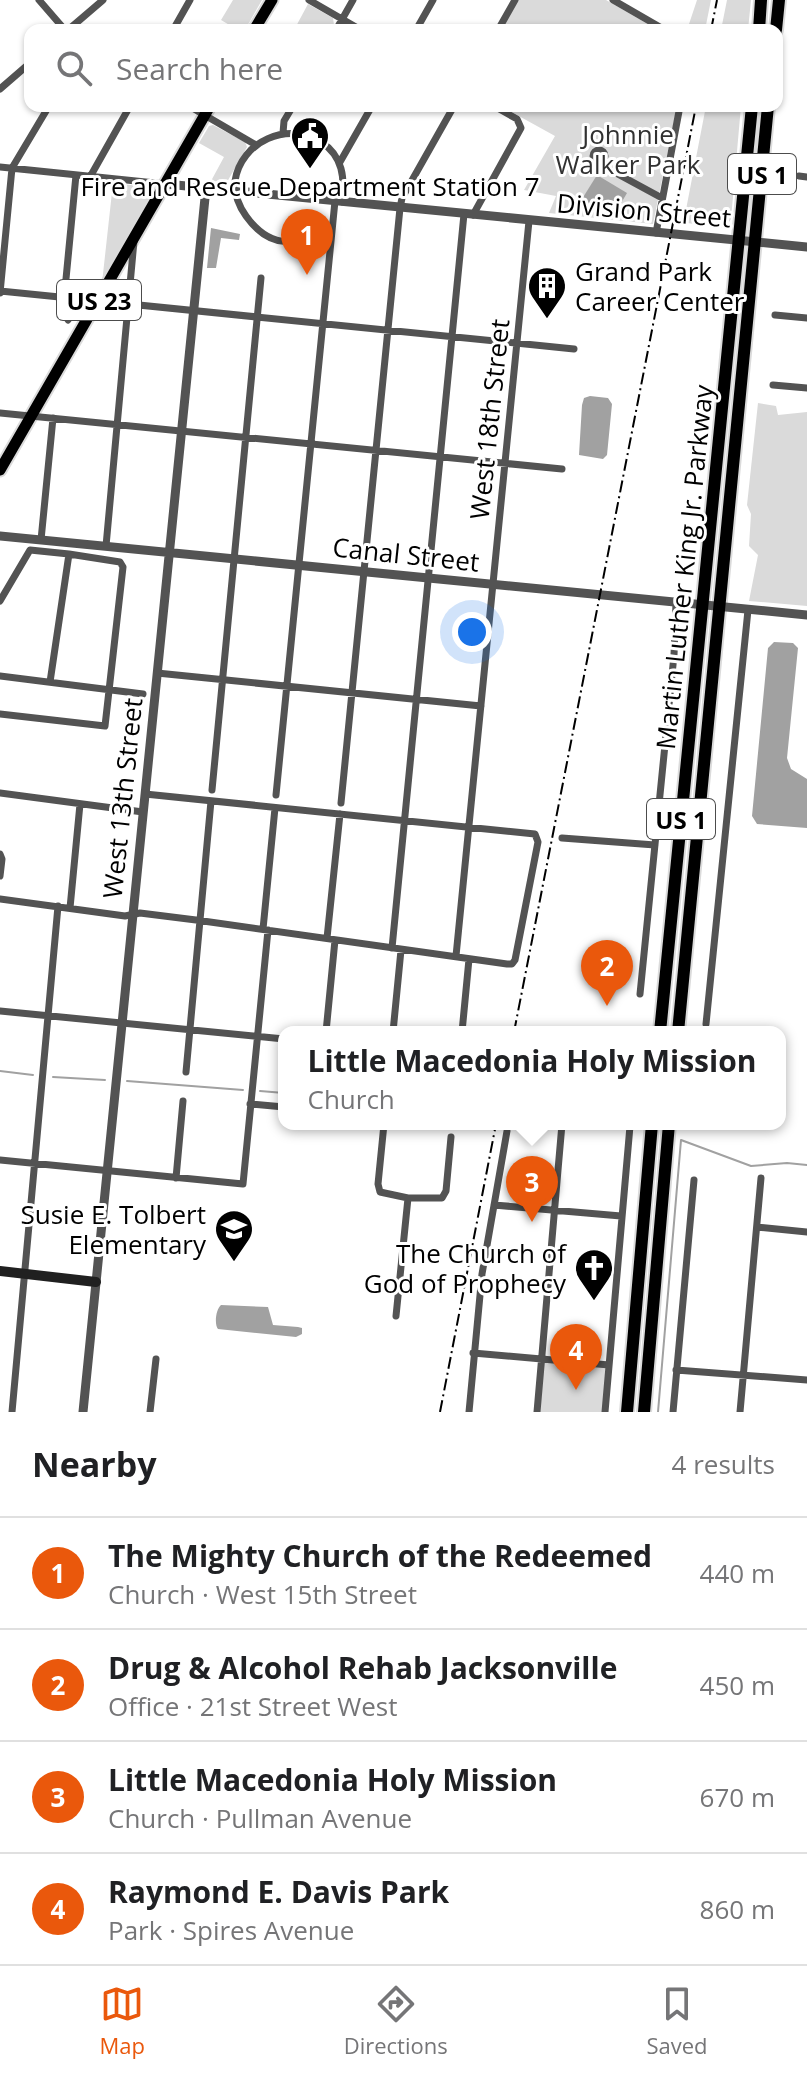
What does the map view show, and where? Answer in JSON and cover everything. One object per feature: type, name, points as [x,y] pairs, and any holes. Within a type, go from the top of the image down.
[{"type":"highway","points":[[759,24],[761,0]]},
{"type":"highway","points":[[777,24],[779,0]]},
{"type":"highway","name":"Martin Luther King Jr. Parkway","points":[[661,1026],[751,112]]},
{"type":"highway","name":"Martin Luther King Jr. Parkway","points":[[679,1026],[767,112]]},
{"type":"highway","points":[[627,1412],[651,1130]]},
{"type":"highway","points":[[644,1412],[668,1130]]},
{"type":"main road","points":[[258,24],[272,0]]},
{"type":"main road","name":"US 23","points":[[0,470],[207,112]]},
{"type":"main road","points":[[0,1271],[96,1282]]},
{"type":"street","points":[[39,0],[61,24]]},
{"type":"street","points":[[74,24],[103,0]]},
{"type":"street","points":[[176,24],[190,0]]},
{"type":"street","points":[[309,0],[351,24]]},
{"type":"street","points":[[339,24],[353,0]]},
{"type":"street","points":[[419,24],[433,0]]},
{"type":"street","points":[[501,24],[515,0]]},
{"type":"street","points":[[613,0],[655,24]]},
{"type":"street","points":[[0,89],[24,68]]},
{"type":"street","points":[[45,112],[12,168],[0,293],[99,300],[574,349]]},
{"type":"street","points":[[90,177],[127,112]]},
{"type":"street","points":[[209,112],[256,145]]},
{"type":"street","points":[[283,133],[284,121],[289,112]]},
{"type":"street","points":[[340,162],[369,112]]},
{"type":"street","points":[[341,803],[400,208],[402,198],[451,112]]},
{"type":"street","points":[[392,948],[452,336],[468,215],[520,132],[517,119],[505,112]]},
{"type":"street","points":[[656,233],[679,112]]},
{"type":"street","points":[[276,795],[332,226],[344,187],[340,162],[317,139],[283,133],[256,145],[238,171],[235,191],[244,213],[254,226],[272,239],[285,242],[305,239],[332,226]]},
{"type":"street","points":[[601,162],[603,166],[662,198]]},
{"type":"street","name":"Division Street","points":[[0,167],[807,247]]},
{"type":"street","points":[[68,320],[63,310],[76,175]]},
{"type":"street","name":"West 13th Street","points":[[83,1412],[206,188]]},
{"type":"street","name":"West 18th Street","points":[[456,956],[529,221]]},
{"type":"street","points":[[106,546],[135,239]]},
{"type":"street","points":[[212,790],[261,278]]},
{"type":"street","points":[[775,315],[807,318]]},
{"type":"street","points":[[773,385],[807,388]]},
{"type":"street","points":[[0,413],[562,469]]},
{"type":"street","points":[[41,540],[53,418]]},
{"type":"street","name":"Canal Street","points":[[0,536],[807,615]]},
{"type":"street","points":[[0,601],[30,550],[114,560],[123,567],[105,726],[0,714]]},
{"type":"street","points":[[50,682],[69,554]]},
{"type":"street","points":[[640,994],[674,655],[676,603]]},
{"type":"street","points":[[706,1024],[748,610]]},
{"type":"street","points":[[157,673],[481,706]]},
{"type":"street","points":[[0,676],[143,694]]},
{"type":"street","points":[[0,793],[143,812]]},
{"type":"street","points":[[0,899],[125,916],[140,913],[200,920],[512,964],[537,837],[532,833],[145,794]]},
{"type":"street","points":[[186,1072],[211,801]]},
{"type":"street","points":[[70,908],[80,804]]},
{"type":"street","points":[[0,1160],[243,1184],[275,808]]},
{"type":"street","points":[[326,1026],[340,814]]},
{"type":"street","points":[[562,838],[655,845]]},
{"type":"street","points":[[0,854],[0,876]]},
{"type":"street","points":[[12,1412],[27,1275],[58,906]]},
{"type":"street","points":[[394,1026],[401,950]]},
{"type":"street","points":[[463,1026],[469,959]]},
{"type":"street","points":[[0,1011],[278,1039]]},
{"type":"street","points":[[176,1178],[183,1101]]},
{"type":"street","points":[[250,1104],[278,1106]]},
{"type":"street","points":[[383,1130],[378,1184],[380,1192],[408,1198],[442,1198],[446,1191],[451,1137]]},
{"type":"street","points":[[537,1412],[562,1130]]},
{"type":"street","points":[[605,1412],[630,1130]]},
{"type":"street","points":[[469,1412],[482,1274],[507,1131]]},
{"type":"street","points":[[740,1412],[761,1178]]},
{"type":"street","points":[[673,1412],[694,1180]]},
{"type":"street","points":[[396,1316],[408,1198]]},
{"type":"street","points":[[494,1205],[621,1216]]},
{"type":"street","points":[[757,1227],[807,1232]]},
{"type":"street","points":[[473,1353],[609,1365]]},
{"type":"street","points":[[150,1412],[156,1359]]},
{"type":"street","points":[[676,1370],[807,1380]]},
{"type":"green space","points":[[233,0],[262,0],[248,24],[228,24],[221,20]]},
{"type":"green space","points":[[518,0],[606,0],[648,24],[504,24]]},
{"type":"green space","points":[[697,0],[711,0],[706,24],[689,24]]},
{"type":"green space","points":[[727,0],[751,0],[749,24],[722,24]]},
{"type":"green space","points":[[308,4],[333,18],[334,24],[297,24]]},
{"type":"green space","name":"Johnnie Walker Park","points":[[512,112],[676,112],[653,224],[549,213],[556,196],[524,190],[555,136]]},
{"type":"green space","points":[[705,112],[740,112],[731,219],[725,228],[684,220]]},
{"type":"green space","points":[[213,125],[245,142],[247,147],[227,182],[211,181],[224,157],[199,143],[209,126]]},
{"type":"green space","points":[[113,183],[149,187],[153,196],[102,283]]},
{"type":"green space","points":[[758,403],[776,406],[778,415],[807,412],[807,606],[749,601],[758,555],[749,546],[751,514],[747,505]]},
{"type":"green space","points":[[544,1361],[612,1367],[607,1412],[540,1412]]},
{"type":"shaded area","points":[[597,175],[627,193],[613,217],[582,199]]},
{"type":"shaded area","points":[[211,228],[240,234],[239,240],[221,238],[216,268],[207,268]]},
{"type":"shaded area","points":[[584,398],[608,398],[612,404],[607,455],[603,459],[579,455],[582,405]]},
{"type":"shaded area","points":[[774,642],[793,643],[798,648],[787,758],[791,769],[807,779],[807,828],[757,824],[752,816],[768,648]]},
{"type":"shaded area","points":[[221,1305],[268,1307],[273,1325],[302,1328],[302,1334],[296,1337],[218,1329],[216,1317]]},
{"type":"waterway","points":[[0,1071],[33,1075]]},
{"type":"waterway","points":[[53,1077],[105,1080]]},
{"type":"waterway","points":[[127,1081],[243,1090]]},
{"type":"waterway","points":[[260,1091],[278,1092]]},
{"type":"waterway","points":[[681,1140],[751,1166],[807,1165]]},
{"type":"waterway","points":[[658,1412],[681,1140]]},
{"type":"railway","points":[[712,24],[717,0]]},
{"type":"railway","points":[[515,1026],[695,112]]},
{"type":"railway","points":[[440,1412],[495,1130]]},
{"type":"place","name":"Fire and Rescue Department Station 7","points":[[310,170]]},
{"type":"place","name":"The Mighty Church of the Redeemed","points":[[307,275]]},
{"type":"place","name":"Grand Park Career Center","points":[[547,320]]},
{"type":"place","name":"Drug & Alcohol Rehab Jacksonville","points":[[607,1006]]},
{"type":"place","name":"Little Macedonia Holy Mission","points":[[532,1222]]},
{"type":"place","name":"Susie E. Tolbert Elementary","points":[[234,1263]]},
{"type":"place","name":"The Church of God of Prophecy","points":[[594,1302]]},
{"type":"place","name":"Raymond E. Davis Park","points":[[576,1390]]}]
